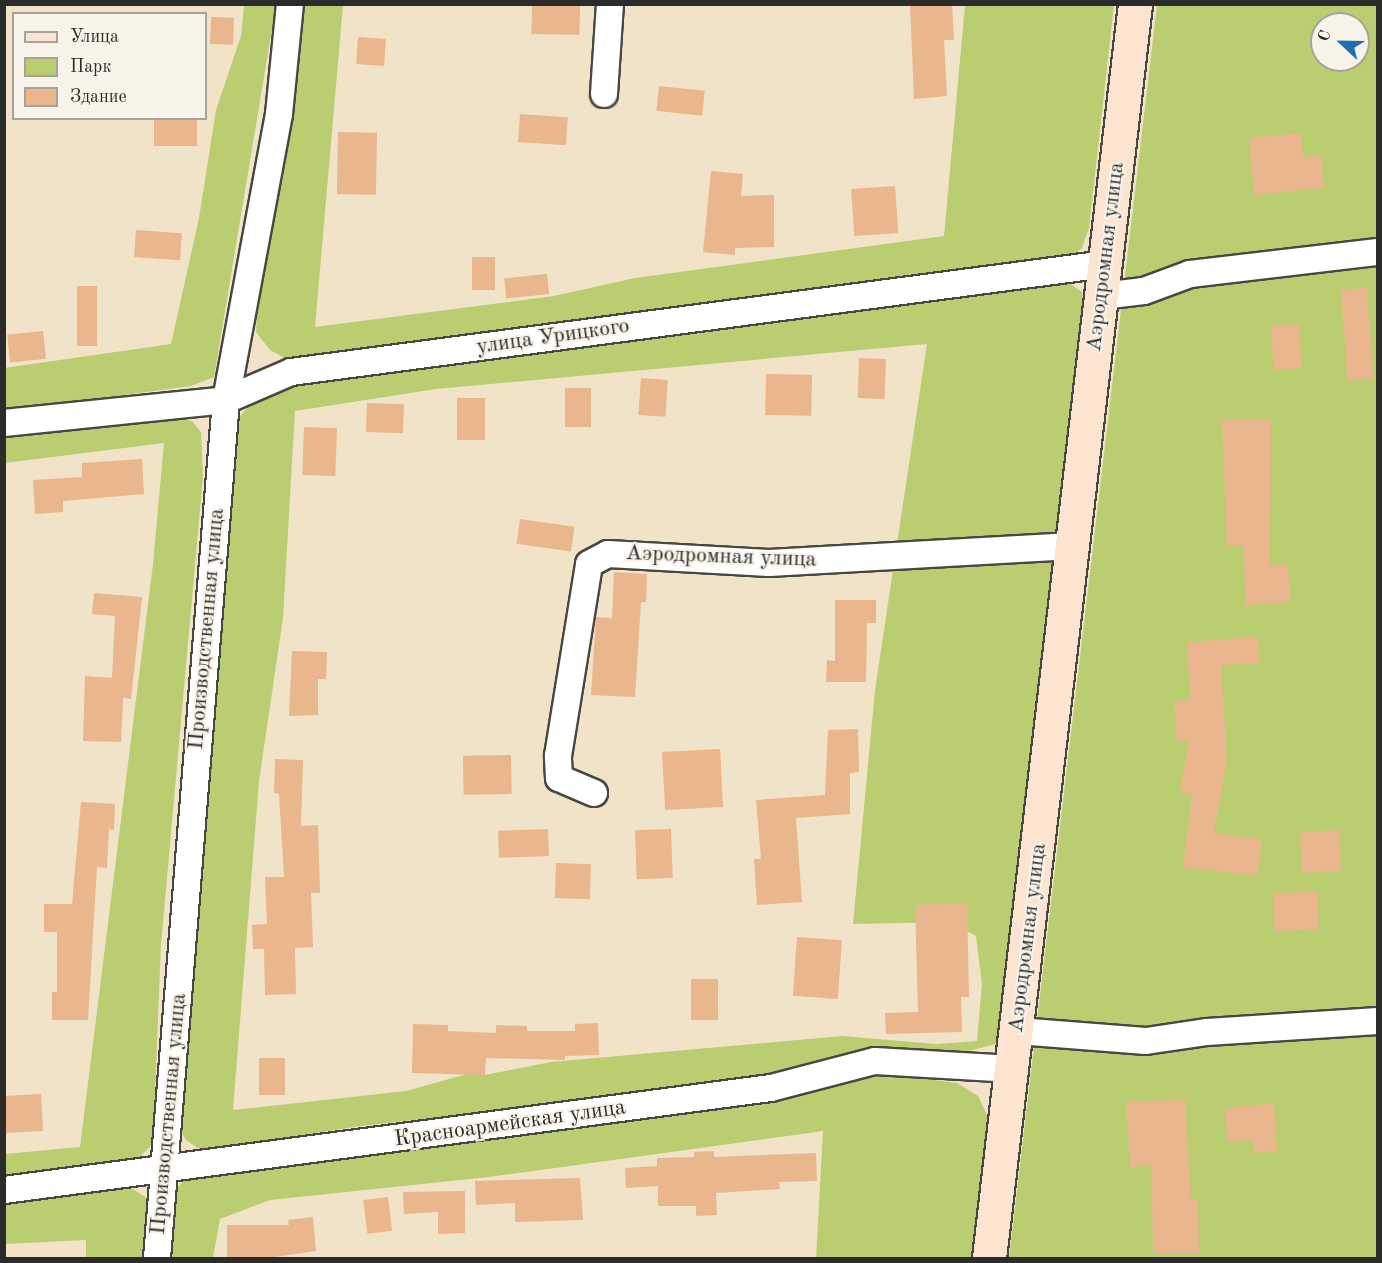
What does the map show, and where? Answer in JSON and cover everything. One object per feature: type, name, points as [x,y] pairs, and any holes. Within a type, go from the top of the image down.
[{"type":"street","name":"Производственная улица","points":[[157,1258],[226,400],[279,114],[290,4]]},
{"type":"street","points":[[604,94],[610,4]]},
{"type":"street","name":"Аэродромная улица","points":[[989,1258],[1018,1031],[1135,4]]},
{"type":"street","points":[[1102,296],[1144,291],[1190,274],[1377,252]]},
{"type":"street","name":"улица Урицкого","points":[[4,423],[226,400],[291,372],[1106,264]]},
{"type":"street","name":"Аэродромная улица","points":[[594,793],[559,778],[558,756],[590,564],[608,554],[769,563],[1073,546]]},
{"type":"street","points":[[1018,1031],[1146,1041],[1207,1032],[1377,1022]]},
{"type":"street","name":"Красноармейская улица","points":[[4,1190],[165,1172],[771,1088],[876,1061],[1013,1069]]},
{"type":"green space","points":[[244,5],[276,5],[214,377],[191,386],[5,411],[4,368],[171,344],[199,218],[216,110],[241,36]]},
{"type":"green space","points":[[301,5],[343,5],[315,327],[554,296],[635,278],[944,236],[965,5],[1114,5],[1089,228],[1082,248],[1066,260],[290,361],[270,350],[256,332],[259,273]]},
{"type":"green space","points":[[1157,5],[1377,5],[1377,1258],[1009,1258]]},
{"type":"green space","points":[[1066,281],[1082,292],[1086,311],[1003,1042],[965,1052],[854,1055],[750,1080],[354,1127],[202,1151],[186,1140],[180,1130],[237,420],[257,396],[297,381]],"holes":[[[927,344],[875,690],[853,924],[950,922],[976,936],[982,984],[977,1041],[936,1044],[842,1036],[551,1062],[485,1075],[467,1074],[406,1091],[233,1110],[259,781],[283,618],[295,411],[436,389]]]},
{"type":"green space","points":[[166,416],[192,421],[201,432],[203,476],[161,945],[153,1143],[137,1160],[5,1181],[5,1154],[80,1147],[153,564],[164,443],[5,463],[4,438]]},
{"type":"green space","points":[[870,1072],[957,1083],[978,1096],[990,1121],[978,1258],[816,1258],[823,1131],[489,1177],[270,1200],[220,1219],[213,1258],[167,1258],[172,1194],[186,1178],[524,1128],[785,1099]]},
{"type":"green space","points":[[131,1188],[147,1198],[142,1258],[86,1258],[86,1240],[5,1244],[5,1202]]},
{"type":"building","points":[[910,4],[952,4],[954,40],[944,40],[947,96],[914,99]]},
{"type":"building","points":[[532,5],[580,6],[579,35],[531,34]]},
{"type":"building","points":[[211,17],[234,18],[233,45],[210,44]]},
{"type":"building","points":[[358,37],[386,39],[384,66],[356,64]]},
{"type":"building","points":[[659,86],[705,91],[702,116],[656,111]]},
{"type":"building","points":[[520,114],[568,117],[566,145],[518,142]]},
{"type":"building","points":[[154,120],[197,120],[197,146],[154,146]]},
{"type":"building","points":[[338,132],[377,133],[376,195],[337,194]]},
{"type":"building","points":[[1301,133],[1303,157],[1321,155],[1324,188],[1254,195],[1249,138]]},
{"type":"building","points":[[711,171],[743,174],[741,196],[774,195],[774,247],[735,248],[735,255],[703,252]]},
{"type":"building","points":[[895,186],[898,233],[854,236],[851,189]]},
{"type":"building","points":[[136,230],[182,233],[180,260],[134,257]]},
{"type":"building","points":[[472,257],[495,257],[495,290],[472,290]]},
{"type":"building","points":[[547,274],[549,294],[506,298],[504,278]]},
{"type":"building","points":[[77,286],[97,286],[97,346],[77,346]]},
{"type":"building","points":[[1367,288],[1373,379],[1347,381],[1341,290]]},
{"type":"building","points":[[1299,324],[1301,368],[1273,369],[1271,325]]},
{"type":"building","points":[[43,331],[46,359],[10,363],[7,335]]},
{"type":"building","points":[[859,358],[886,359],[885,399],[858,398]]},
{"type":"building","points":[[766,374],[812,375],[811,416],[765,415]]},
{"type":"building","points":[[641,378],[668,380],[665,417],[638,415]]},
{"type":"building","points":[[565,388],[591,388],[591,427],[565,427]]},
{"type":"building","points":[[457,398],[485,398],[485,440],[457,440]]},
{"type":"building","points":[[367,403],[404,404],[403,433],[366,432]]},
{"type":"building","points":[[1271,419],[1270,565],[1288,564],[1290,602],[1246,605],[1243,545],[1227,545],[1222,420]]},
{"type":"building","points":[[304,427],[337,428],[335,476],[302,475]]},
{"type":"building","points":[[142,459],[144,494],[63,501],[63,512],[35,514],[33,480],[82,477],[82,463]]},
{"type":"building","points":[[520,519],[574,527],[571,551],[517,544]]},
{"type":"building","points":[[614,572],[647,574],[646,602],[641,602],[635,697],[591,695],[596,617],[612,618]]},
{"type":"building","points":[[94,593],[142,597],[131,699],[123,698],[121,742],[83,741],[85,676],[112,678],[115,616],[92,614]]},
{"type":"building","points":[[835,600],[876,600],[876,623],[867,623],[866,682],[826,682],[827,660],[835,661]]},
{"type":"building","points":[[1258,637],[1260,663],[1221,665],[1227,761],[1214,833],[1262,839],[1257,876],[1183,867],[1192,794],[1180,792],[1189,740],[1177,741],[1174,701],[1190,700],[1187,642]]},
{"type":"building","points":[[292,651],[327,652],[326,679],[318,679],[318,715],[289,716]]},
{"type":"building","points":[[858,729],[859,772],[850,773],[850,814],[796,818],[802,902],[757,905],[754,859],[761,859],[756,800],[825,795],[828,730]]},
{"type":"building","points":[[720,749],[723,807],[665,810],[662,752]]},
{"type":"building","points":[[511,755],[512,794],[464,795],[463,756]]},
{"type":"building","points":[[275,759],[303,760],[301,826],[318,825],[320,893],[311,893],[313,947],[295,948],[296,994],[265,995],[264,949],[253,949],[252,925],[267,924],[265,877],[284,877],[279,794],[274,793]]},
{"type":"building","points":[[81,802],[115,804],[114,830],[109,829],[107,868],[97,867],[88,1020],[52,1020],[52,992],[57,992],[57,932],[44,932],[44,904],[72,904]]},
{"type":"building","points":[[548,829],[549,856],[499,858],[498,831]]},
{"type":"building","points":[[671,829],[673,878],[637,879],[635,830]]},
{"type":"building","points":[[1339,830],[1341,871],[1302,873],[1300,832]]},
{"type":"building","points":[[556,863],[591,864],[590,899],[555,898]]},
{"type":"building","points":[[1317,891],[1319,929],[1275,931],[1273,893]]},
{"type":"building","points":[[967,903],[969,997],[961,997],[962,1032],[886,1034],[885,1013],[918,1012],[915,905]]},
{"type":"building","points":[[797,937],[842,940],[838,999],[793,996]]},
{"type":"building","points":[[691,979],[718,979],[718,1020],[691,1020]]},
{"type":"building","points":[[598,1023],[599,1055],[565,1056],[565,1060],[486,1058],[485,1075],[412,1073],[413,1024],[448,1025],[448,1031],[496,1033],[496,1025],[527,1026],[527,1031],[575,1031],[575,1024]]},
{"type":"building","points":[[259,1058],[285,1058],[285,1095],[259,1095]]},
{"type":"building","points":[[41,1094],[43,1131],[6,1133],[4,1096]]},
{"type":"building","points":[[1185,1099],[1191,1199],[1198,1199],[1199,1253],[1153,1254],[1151,1166],[1130,1167],[1126,1102]]},
{"type":"building","points":[[1274,1103],[1277,1151],[1254,1153],[1252,1139],[1228,1142],[1225,1108]]},
{"type":"building","points":[[714,1151],[714,1157],[816,1153],[817,1181],[779,1182],[780,1189],[716,1193],[717,1215],[696,1216],[696,1206],[658,1206],[658,1186],[626,1188],[625,1168],[657,1166],[657,1158],[694,1157],[694,1152]]},
{"type":"building","points":[[580,1178],[583,1220],[515,1222],[515,1203],[476,1205],[475,1181]]},
{"type":"building","points":[[465,1191],[465,1233],[438,1234],[438,1212],[404,1214],[403,1192]]},
{"type":"building","points":[[388,1197],[392,1231],[367,1234],[363,1200]]},
{"type":"building","points":[[313,1217],[316,1251],[268,1258],[227,1258],[227,1225],[289,1225],[288,1220]]}]
